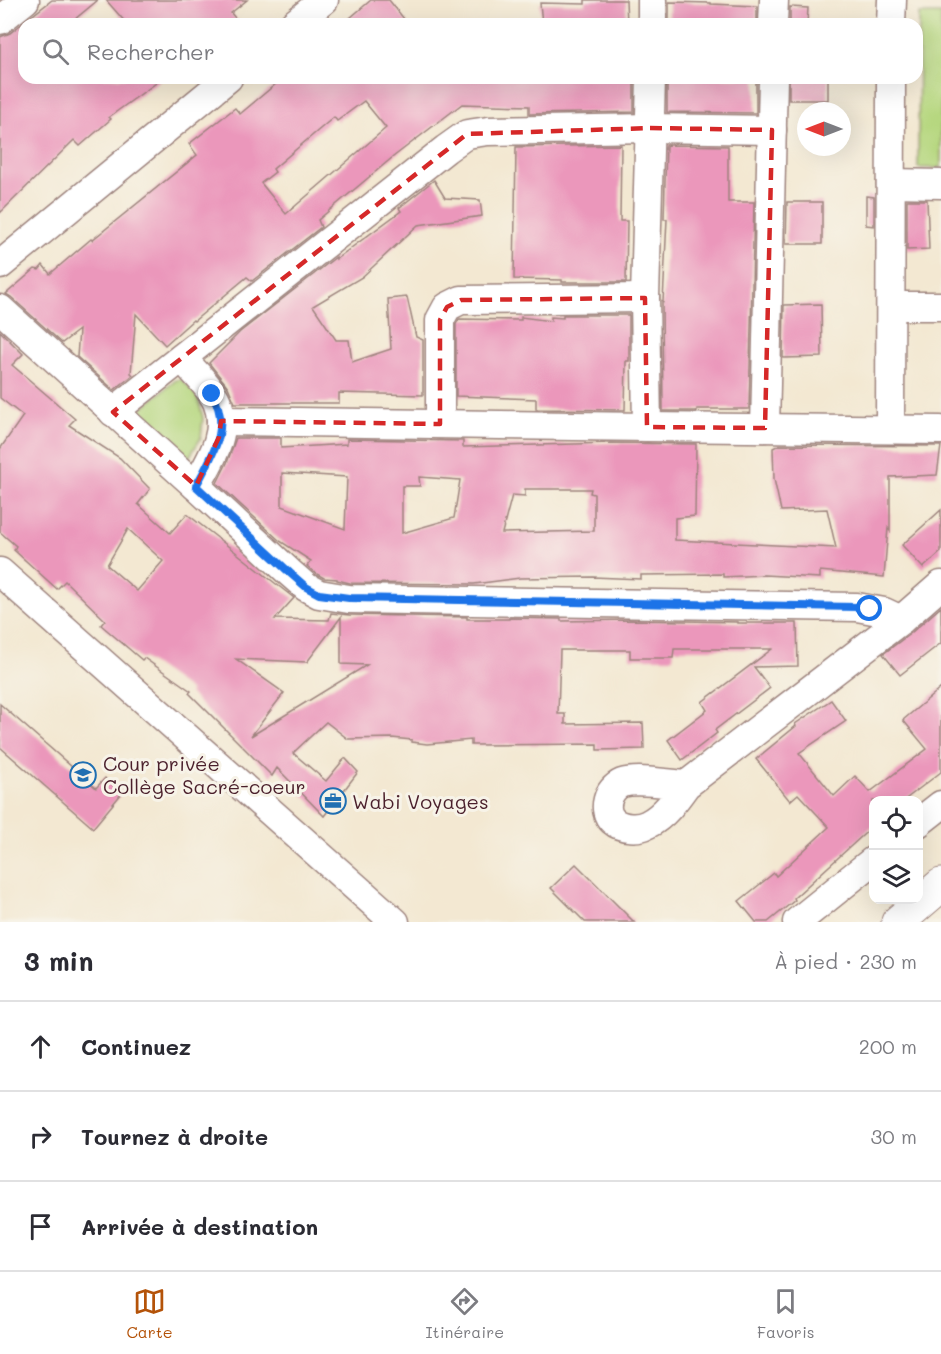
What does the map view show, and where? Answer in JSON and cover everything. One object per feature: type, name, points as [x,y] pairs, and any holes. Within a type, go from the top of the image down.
[{"type":"street","points":[[0,20],[25,0]]},
{"type":"street","points":[[302,18],[324,0]]},
{"type":"street","points":[[652,0],[652,18]]},
{"type":"street","points":[[773,18],[774,0]]},
{"type":"street","points":[[891,0],[891,18]]},
{"type":"street","points":[[1,262],[221,84]]},
{"type":"street","points":[[647,427],[645,298],[651,84]]},
{"type":"street","points":[[765,428],[773,84]]},
{"type":"street","points":[[890,429],[891,84]]},
{"type":"street","points":[[113,412],[467,134],[488,131],[650,128],[772,130]]},
{"type":"street","points":[[891,183],[941,183]]},
{"type":"street","points":[[440,424],[440,320],[447,307],[461,300],[645,298]]},
{"type":"street","points":[[891,306],[941,306]]},
{"type":"street","points":[[0,309],[290,573],[306,587],[319,594],[349,598],[857,607],[884,612],[901,620]]},
{"type":"street","points":[[182,358],[218,403],[221,421],[215,451],[196,486]]},
{"type":"street","points":[[221,421],[941,430]]},
{"type":"street","points":[[0,572],[394,922]]},
{"type":"street","points":[[686,785],[901,620],[941,585]]},
{"type":"street","points":[[923,819],[941,805]]},
{"type":"street","points":[[798,922],[869,863]]},
{"type":"street","points":[[898,922],[941,885]]},
{"type":"highlighted area","points":[[650,128],[772,130],[765,428],[647,427],[645,298],[461,300],[447,307],[440,320],[440,424],[221,421],[219,437],[196,486],[113,412],[467,134]]},
{"type":"green space","points":[[919,14],[941,14],[941,168],[918,168],[919,84],[923,84],[923,18],[919,18]]},
{"type":"green space","points":[[181,379],[198,397],[203,418],[201,438],[188,459],[184,460],[140,416],[141,409],[176,380]]},
{"type":"building","points":[[52,0],[98,0],[76,18],[29,18]]},
{"type":"building","points":[[106,0],[247,0],[231,13],[235,18],[122,18]]},
{"type":"building","points":[[371,0],[389,0],[403,18],[350,18]]},
{"type":"building","points":[[585,0],[626,0],[627,18],[541,18],[540,3],[585,4]]},
{"type":"building","points":[[669,2],[757,6],[757,18],[669,18]]},
{"type":"building","points":[[790,7],[808,8],[807,18],[790,18]]},
{"type":"building","points":[[18,27],[18,84],[155,84],[109,117],[111,119],[80,146],[74,140],[0,213],[0,37]]},
{"type":"building","points":[[276,84],[634,84],[634,112],[529,114],[529,106],[462,104],[393,157],[318,220],[321,227],[252,281],[247,277],[165,345],[136,314],[131,373],[133,375],[114,390],[77,357],[79,330],[62,343],[6,294],[43,265],[50,274],[197,155],[189,144],[235,108],[240,114]],"holes":[[[364,101],[386,128],[286,214],[261,183],[275,172],[273,169],[334,117],[337,121]]]},
{"type":"building","points":[[667,84],[756,84],[756,113],[667,112]]},
{"type":"building","points":[[789,84],[828,84],[828,100],[789,100]]},
{"type":"building","points":[[621,145],[620,221],[627,221],[626,282],[514,279],[516,147]]},
{"type":"building","points":[[666,145],[728,146],[728,202],[754,202],[749,409],[663,411],[662,301],[667,219],[664,219]]},
{"type":"building","points":[[434,180],[445,198],[480,200],[482,216],[418,225],[362,277],[313,306],[336,340],[349,340],[352,362],[391,349],[388,299],[407,297],[416,337],[423,340],[423,395],[339,393],[339,403],[235,403],[228,387],[209,363],[240,332],[336,257],[336,259],[401,211],[399,208]]},
{"type":"building","points":[[866,196],[874,197],[874,226],[866,225]]},
{"type":"building","points":[[907,200],[927,200],[929,249],[907,250]]},
{"type":"building","points":[[787,202],[822,202],[822,244],[786,244]]},
{"type":"building","points":[[821,304],[822,357],[783,358],[784,305]]},
{"type":"building","points":[[563,315],[629,315],[629,361],[626,361],[625,410],[536,409],[536,399],[456,396],[456,324],[459,319],[521,320],[521,317],[551,321],[551,317],[563,318]]},
{"type":"building","points":[[0,331],[23,354],[12,365],[75,419],[69,425],[120,458],[150,489],[138,504],[170,533],[187,514],[294,598],[275,619],[329,620],[331,613],[467,617],[467,619],[797,623],[798,666],[754,667],[770,688],[715,730],[717,733],[682,760],[668,740],[707,710],[702,702],[772,649],[674,649],[673,658],[630,658],[630,650],[560,650],[558,714],[565,714],[565,724],[643,723],[644,749],[597,750],[597,744],[471,745],[471,740],[427,744],[392,738],[348,739],[326,722],[293,753],[326,781],[345,758],[358,772],[324,816],[277,768],[272,776],[189,693],[191,691],[144,658],[142,660],[101,625],[105,620],[65,581],[57,589],[14,550],[16,546],[0,532],[0,449],[23,416],[0,398]],"holes":[[[128,529],[163,561],[137,591],[107,565]],[[341,617],[341,664],[367,665],[251,736],[284,693],[236,659],[307,662]]]},
{"type":"building","points":[[236,438],[281,438],[281,448],[347,444],[347,439],[463,441],[463,447],[611,443],[696,444],[695,516],[675,518],[675,540],[836,548],[827,509],[781,511],[774,479],[773,448],[779,445],[941,446],[937,475],[890,477],[890,531],[888,528],[884,577],[820,571],[820,578],[764,575],[723,577],[723,574],[641,575],[641,579],[520,578],[474,584],[350,583],[324,578],[315,573],[307,566],[311,561],[280,541],[217,483]],"holes":[[[282,473],[347,477],[345,529],[282,506]],[[419,477],[460,480],[454,518],[402,533],[402,486],[420,486]],[[525,489],[591,489],[590,493],[594,494],[594,531],[502,533],[512,495],[525,496]]]},
{"type":"building","points":[[941,510],[941,552],[923,568],[902,545]]},
{"type":"building","points":[[941,607],[941,643],[900,675],[883,654]]},
{"type":"building","points":[[941,688],[941,772],[910,796],[869,796],[869,830],[794,898],[795,900],[768,922],[756,922],[739,901],[774,873],[776,876],[829,827],[798,794],[790,801],[756,759],[796,726],[795,724],[831,700],[846,721],[799,753],[834,796],[855,776],[870,792],[927,749],[903,720]]},
{"type":"building","points":[[0,704],[96,788],[105,778],[122,793],[93,828],[0,747]]},
{"type":"building","points":[[576,864],[634,922],[585,922],[551,888]]},
{"type":"place","name":"Cour privée Collège Sacré-coeur","points":[[83,775]]},
{"type":"place","name":"Wabi Voyages","points":[[333,801]]},
{"type":"route","points":[[212,394],[218,403],[221,421],[219,437],[215,451],[196,486],[290,573],[306,587],[319,594],[349,598],[870,609]]}]
